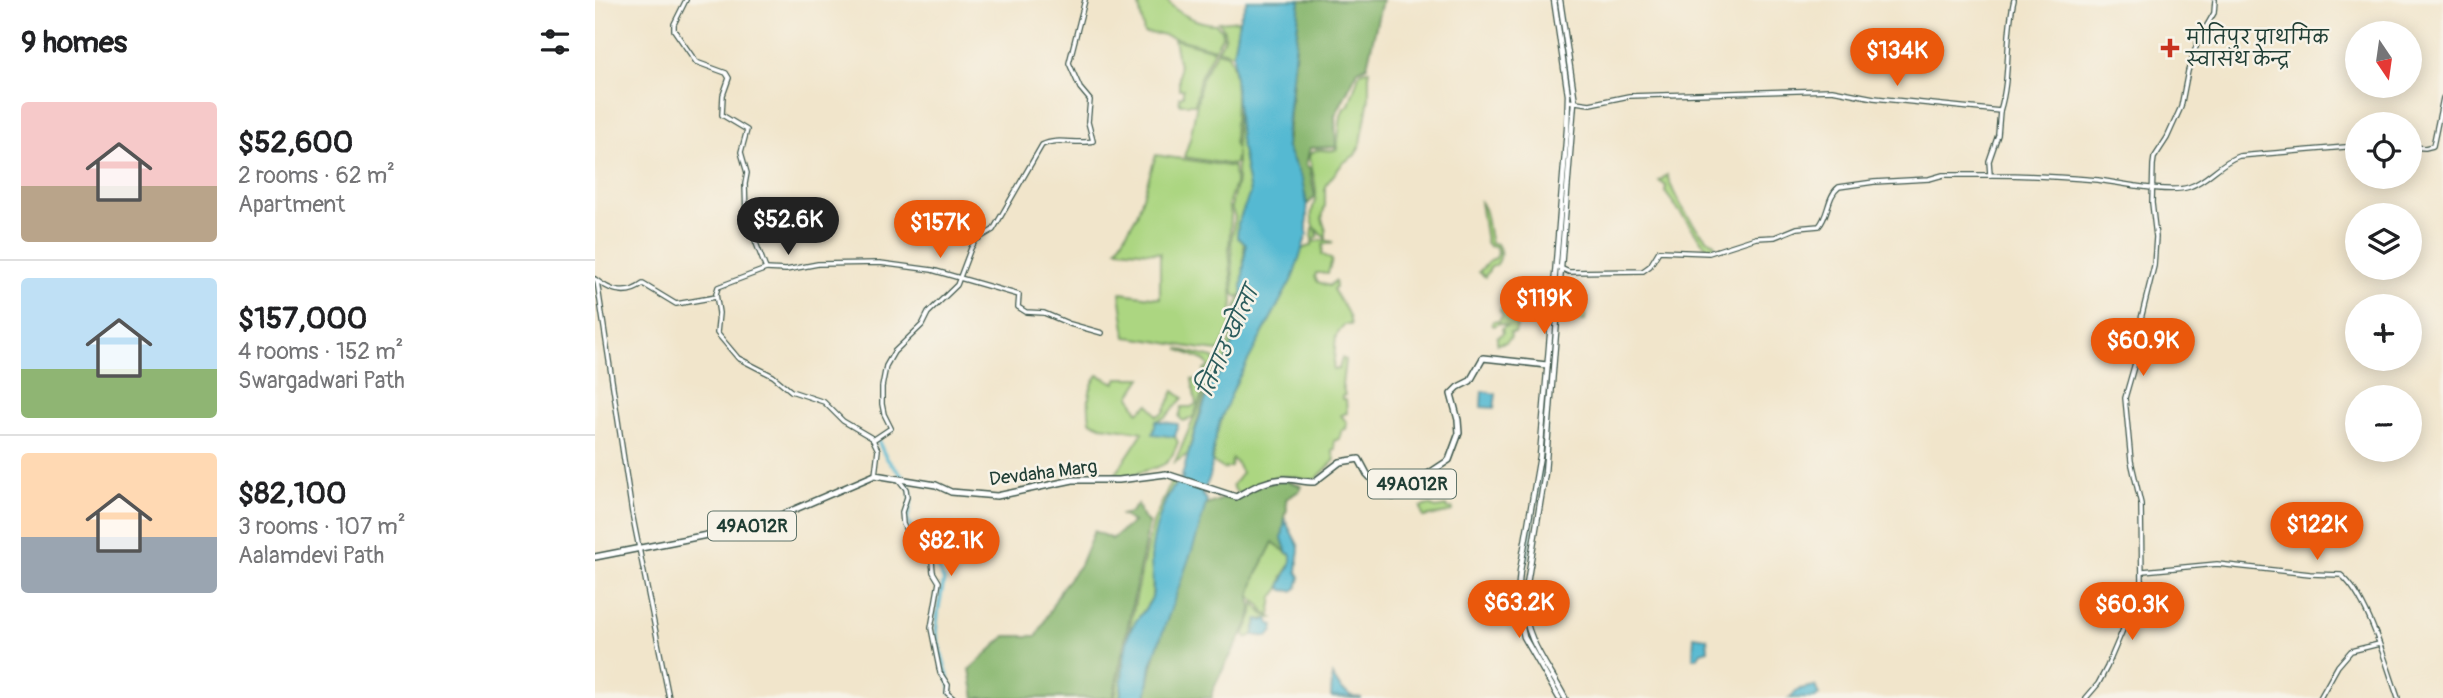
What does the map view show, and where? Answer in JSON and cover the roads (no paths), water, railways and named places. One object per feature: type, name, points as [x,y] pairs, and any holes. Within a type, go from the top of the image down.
[{"type":"main road","points":[[1554,0],[1573,102]]},
{"type":"main road","points":[[1560,0],[1573,102],[1545,473],[1525,586],[1524,608],[1531,636],[1565,698]]},
{"type":"main road","name":"Devdaha Marg","points":[[875,475],[936,485],[951,492],[997,496],[1073,480],[1119,480],[1166,474],[1236,497],[1252,487],[1268,482],[1314,482],[1342,461],[1359,459],[1363,462],[1367,474],[1390,496],[1395,497],[1449,460],[1459,433],[1451,394],[1470,381],[1483,358],[1551,366]]},
{"type":"main road","points":[[1551,366],[1517,605],[1524,637],[1559,698]]},
{"type":"main road","name":"49A012R","points":[[595,557],[758,525],[875,475]]},
{"type":"street","points":[[686,0],[674,24],[674,30],[696,62],[726,74],[729,79],[723,95],[722,115],[747,130],[741,152],[747,173],[746,216],[767,270]]},
{"type":"street","points":[[873,440],[891,428],[884,414],[882,387],[886,366],[894,352],[957,285],[974,242],[993,230],[1042,145],[1048,142],[1093,141],[1088,122],[1090,100],[1080,88],[1069,63],[1085,0]]},
{"type":"street","points":[[1990,175],[1989,161],[1998,135],[2014,0]]},
{"type":"street","points":[[2086,698],[2098,684],[2142,585],[2141,504],[2131,461],[2125,398],[2135,363],[2136,339],[2154,267],[2154,158],[2167,138],[2181,107],[2188,71],[2198,41],[2214,13],[2215,0]]},
{"type":"street","points":[[1573,102],[1590,104],[1629,96],[1832,90],[1874,98],[2000,111]]},
{"type":"street","points":[[2422,146],[2433,146],[2443,98]]},
{"type":"street","points":[[1559,267],[1569,272],[1643,271],[1650,266],[1659,250],[1709,253],[1755,238],[1775,237],[1797,228],[1819,226],[1824,220],[1834,191],[1839,187],[1929,179],[1943,175],[2026,175],[2186,189],[2224,162],[2239,156],[2345,147]]},
{"type":"street","points":[[875,475],[878,450],[873,440],[843,421],[824,402],[791,391],[773,376],[738,358],[717,333],[719,313],[716,297],[720,286],[767,270],[786,270],[811,264],[880,263],[926,269],[1019,295],[1018,307],[1022,310],[1044,313],[1102,333]]},
{"type":"street","points":[[596,280],[608,289],[619,292],[636,289],[643,284],[676,304],[716,297]]},
{"type":"street","points":[[596,280],[639,548],[669,698]]},
{"type":"street","points":[[901,478],[907,497],[902,512],[903,524],[914,546],[930,555],[933,572],[939,582],[931,628],[940,673],[947,681],[947,693],[953,698]]},
{"type":"street","points":[[2143,571],[2217,564],[2341,575],[2352,587],[2371,624],[2398,698]]},
{"type":"street","points":[[2320,698],[2338,666],[2351,651],[2379,644]]},
{"type":"water","points":[[1247,0],[1300,0],[1286,137],[1287,148],[1302,180],[1307,205],[1307,234],[1293,277],[1236,383],[1220,421],[1210,477],[1202,494],[1207,500],[1196,539],[1151,665],[1146,698],[1120,698],[1129,634],[1152,597],[1152,551],[1160,514],[1171,491],[1184,477],[1182,476],[1194,434],[1210,387],[1223,368],[1244,308],[1242,286],[1246,244],[1237,237],[1238,223],[1250,193],[1240,139],[1233,54],[1239,20]]},
{"type":"water","points":[[1482,391],[1496,394],[1494,408],[1481,407]]},
{"type":"water","points":[[1156,421],[1178,424],[1175,437],[1153,434]]},
{"type":"water","points":[[1285,520],[1299,547],[1297,572],[1300,577],[1297,588],[1292,591],[1283,590],[1280,586],[1291,564],[1291,554],[1287,553],[1282,538]]},
{"type":"water","points":[[1258,619],[1268,619],[1270,624],[1274,625],[1268,637],[1253,635]]},
{"type":"water","points":[[1694,636],[1707,638],[1708,650],[1701,652],[1697,658],[1693,658]]},
{"type":"water","points":[[1332,675],[1341,689],[1353,697],[1362,698],[1331,697]]},
{"type":"water","points":[[1815,686],[1819,695],[1815,698],[1789,698],[1800,689]]},
{"type":"waterway","points":[[1557,0],[1571,99]]},
{"type":"waterway","points":[[1559,265],[1560,249]]},
{"type":"waterway","points":[[1551,364],[1559,267]]},
{"type":"waterway","points":[[1525,568],[1543,463],[1551,367]]},
{"type":"waterway","points":[[878,440],[887,458],[909,486],[911,500],[907,519],[920,546],[930,548],[944,580],[937,635],[951,693]]},
{"type":"waterway","points":[[1524,571],[1522,607],[1532,642]]},
{"type":"place","name":"मोतिपुर प्राथमिक स्वासथ केन्द्र","points":[[2170,48]]},
{"type":"water label","name":"तिनाउ खोला","points":[[1228,342]]}]
